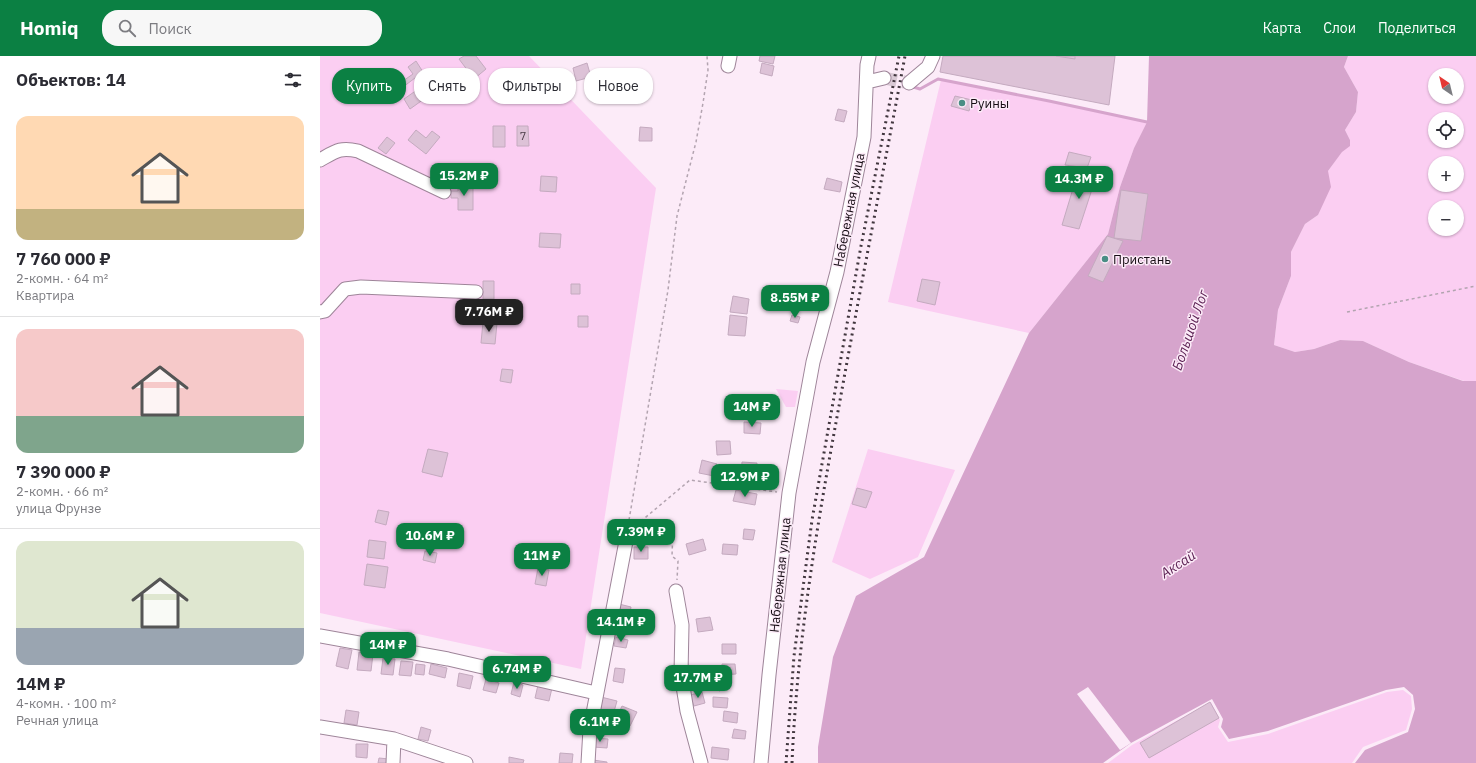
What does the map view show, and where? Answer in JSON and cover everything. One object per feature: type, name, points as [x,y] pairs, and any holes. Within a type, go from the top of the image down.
[{"type":"street","name":"Набережная улица","points":[[761,763],[769,674],[789,494],[813,362],[837,272],[864,137],[867,65],[869,56]]},
{"type":"street","points":[[909,83],[928,67],[933,56]]},
{"type":"street","points":[[867,82],[884,78]]},
{"type":"street","points":[[320,160],[333,152],[345,149],[358,151],[444,192]]},
{"type":"street","points":[[320,312],[325,311],[346,289],[361,287],[476,292]]},
{"type":"street","points":[[588,763],[590,729],[596,693],[627,536]]},
{"type":"street","points":[[676,591],[682,625],[681,674],[687,711],[701,763]]},
{"type":"street","points":[[320,636],[448,659],[596,693]]},
{"type":"street","points":[[320,727],[394,739],[466,763]]},
{"type":"street","points":[[393,763],[394,739]]},
{"type":"path","points":[[627,536],[668,290],[676,216],[696,142],[708,70],[707,56]]},
{"type":"path","points":[[1347,312],[1476,286]]},
{"type":"path","points":[[640,522],[690,480],[789,494]]},
{"type":"path","points":[[627,536],[632,525],[648,520],[667,521],[673,528],[672,556],[678,561],[676,591]]},
{"type":"shaded area","points":[[320,56],[529,56],[541,68],[488,68],[488,104],[575,104],[656,188],[581,669],[320,613]]},
{"type":"shaded area","points":[[1348,56],[1476,56],[1476,381],[1464,381],[1409,362],[1363,341],[1340,340],[1314,349],[1295,352],[1274,345],[1278,310],[1291,276],[1291,252],[1305,224],[1318,215],[1328,171],[1350,140],[1345,130],[1356,112],[1358,92],[1344,67]]},
{"type":"shaded area","points":[[941,80],[1147,122],[1134,148],[1120,187],[1108,234],[1029,333],[888,302]]},
{"type":"shaded area","points":[[776,389],[798,391],[795,407],[786,407]]},
{"type":"shaded area","points":[[868,449],[955,470],[918,557],[870,579],[832,562]]},
{"type":"shaded area","points":[[1403,690],[1411,696],[1412,709],[1406,730],[1363,747],[1352,763],[1108,763],[1132,745],[1211,702],[1220,720],[1218,727],[1228,742],[1268,734],[1387,692]]},
{"type":"water","points":[[1149,56],[1348,56],[1344,67],[1358,92],[1356,112],[1345,130],[1350,140],[1350,146],[1342,152],[1328,171],[1331,187],[1318,215],[1305,224],[1291,252],[1291,276],[1278,310],[1274,345],[1295,352],[1314,349],[1340,340],[1363,341],[1409,362],[1463,381],[1476,381],[1476,763],[1355,763],[1365,750],[1408,732],[1415,709],[1413,695],[1404,687],[1386,690],[1268,731],[1229,739],[1221,727],[1223,719],[1212,699],[1131,743],[1103,763],[818,763],[818,747],[833,657],[856,596],[924,557],[1029,333],[1108,234],[1120,187],[1134,148],[1147,122]]},
{"type":"pier","points":[[1088,687],[1131,743],[1120,750],[1077,694]]},
{"type":"building","points":[[464,56],[476,56],[486,69],[480,74],[480,68],[466,68],[459,59]]},
{"type":"building","points":[[760,56],[775,56],[773,64],[759,61]]},
{"type":"building","points":[[943,56],[1115,56],[1109,105],[940,72]]},
{"type":"building","points":[[1056,56],[1075,56],[1075,59]]},
{"type":"building","points":[[416,61],[420,68],[414,68],[414,79],[406,85],[406,79],[413,74],[408,67]]},
{"type":"building","points":[[587,63],[588,68],[584,68],[584,79],[576,81],[576,68],[573,68]]},
{"type":"building","points":[[762,63],[774,66],[772,76],[760,73]]},
{"type":"building","points":[[414,92],[414,104],[417,104],[410,109],[406,102],[406,98]]},
{"type":"building","name":"Руины","points":[[955,96],[972,100],[969,111],[951,106]]},
{"type":"building","points":[[838,109],[847,111],[844,122],[835,120]]},
{"type":"building","points":[[493,126],[505,126],[505,147],[493,147]]},
{"type":"building","points":[[517,126],[528,126],[529,146],[517,146]]},
{"type":"building","points":[[640,127],[652,128],[652,141],[639,141]]},
{"type":"building","points":[[416,130],[426,138],[432,131],[440,137],[426,154],[408,140]]},
{"type":"building","points":[[387,137],[395,143],[386,154],[378,148]]},
{"type":"building","points":[[1069,152],[1091,157],[1087,168],[1065,165]]},
{"type":"building","points":[[1078,172],[1096,177],[1079,229],[1062,225]]},
{"type":"building","points":[[541,176],[557,177],[556,192],[540,191]]},
{"type":"building","points":[[827,178],[842,182],[840,192],[824,189]]},
{"type":"building","points":[[458,184],[473,184],[473,210],[458,210],[458,198],[451,198],[451,191],[458,191]]},
{"type":"building","points":[[1121,190],[1148,194],[1141,241],[1114,238]]},
{"type":"building","points":[[540,233],[561,234],[560,248],[539,247]]},
{"type":"building","name":"Пристань","points":[[1107,236],[1123,241],[1103,282],[1088,276]]},
{"type":"building","points":[[922,279],[940,282],[935,305],[917,301]]},
{"type":"building","points":[[483,281],[494,281],[494,299],[483,299]]},
{"type":"building","points":[[571,284],[580,284],[580,294],[571,294]]},
{"type":"building","points":[[733,296],[749,299],[747,314],[730,312]]},
{"type":"building","points":[[730,315],[747,317],[745,336],[728,335]]},
{"type":"building","points":[[792,315],[800,317],[798,323],[790,321]]},
{"type":"building","points":[[578,316],[588,316],[588,327],[578,327]]},
{"type":"building","points":[[483,322],[497,323],[495,344],[481,343]]},
{"type":"building","points":[[502,369],[513,370],[511,383],[500,381]]},
{"type":"building","points":[[735,398],[751,399],[750,410],[734,409]]},
{"type":"building","points":[[744,422],[761,423],[760,434],[744,433]]},
{"type":"building","points":[[716,441],[730,441],[731,454],[717,455]]},
{"type":"building","points":[[428,449],[448,453],[442,477],[422,472]]},
{"type":"building","points":[[702,460],[717,464],[714,476],[699,473]]},
{"type":"building","points":[[742,462],[757,463],[756,476],[741,475]]},
{"type":"building","points":[[857,488],[872,492],[866,508],[852,504]]},
{"type":"building","points":[[736,490],[757,494],[755,505],[733,501]]},
{"type":"building","points":[[378,510],[389,512],[386,525],[375,522]]},
{"type":"building","points":[[744,529],[755,530],[753,540],[743,539]]},
{"type":"building","points":[[434,534],[446,536],[444,547],[432,545]]},
{"type":"building","points":[[703,539],[706,550],[689,555],[686,544]]},
{"type":"building","points":[[369,540],[386,542],[384,559],[367,557]]},
{"type":"building","points":[[723,544],[738,545],[737,555],[722,554]]},
{"type":"building","points":[[634,547],[648,547],[648,559],[634,559]]},
{"type":"building","points":[[425,551],[437,553],[435,563],[423,560]]},
{"type":"building","points":[[367,564],[388,567],[385,588],[364,585]]},
{"type":"building","points":[[538,568],[549,570],[546,586],[535,584]]},
{"type":"building","points":[[619,604],[631,607],[629,618],[617,615]]},
{"type":"building","points":[[710,617],[713,630],[698,632],[696,619]]},
{"type":"building","points":[[619,621],[629,623],[627,633],[617,631]]},
{"type":"building","points":[[616,637],[628,640],[626,648],[614,646]]},
{"type":"building","points":[[722,644],[736,644],[736,654],[722,654]]},
{"type":"building","points":[[340,648],[352,650],[348,669],[336,666]]},
{"type":"building","points":[[359,652],[373,654],[371,671],[357,670]]},
{"type":"building","points":[[383,658],[395,659],[393,675],[381,674]]},
{"type":"building","points":[[401,661],[413,662],[411,676],[399,675]]},
{"type":"building","points":[[416,664],[425,665],[424,675],[415,674]]},
{"type":"building","points":[[431,664],[447,668],[445,678],[429,674]]},
{"type":"building","points":[[722,664],[735,664],[736,674],[722,675]]},
{"type":"building","points":[[615,668],[625,669],[623,683],[613,681]]},
{"type":"building","points":[[459,673],[473,676],[470,689],[457,686]]},
{"type":"building","points":[[486,679],[499,683],[496,693],[483,690]]},
{"type":"building","points":[[711,679],[723,682],[720,691],[708,687]]},
{"type":"building","points":[[514,682],[523,685],[520,697],[511,694]]},
{"type":"building","points":[[538,685],[552,688],[549,701],[535,698]]},
{"type":"building","points":[[702,692],[705,703],[694,706],[690,695]]},
{"type":"building","points":[[601,697],[617,701],[613,715],[598,710]]},
{"type":"building","points":[[713,697],[728,698],[727,708],[713,707]]},
{"type":"building","points":[[1210,702],[1219,718],[1149,758],[1140,743]]},
{"type":"building","points":[[622,706],[637,712],[630,726],[616,719]]},
{"type":"building","points":[[346,710],[359,712],[357,725],[344,723]]},
{"type":"building","points":[[724,711],[738,713],[737,723],[723,721]]},
{"type":"building","points":[[421,727],[431,730],[428,741],[418,739]]},
{"type":"building","points":[[734,729],[746,731],[745,739],[732,738]]},
{"type":"building","points":[[594,738],[608,739],[607,748],[593,747]]},
{"type":"building","points":[[356,744],[368,744],[367,758],[356,757]]},
{"type":"building","points":[[712,747],[729,749],[728,760],[711,758]]},
{"type":"building","points":[[560,753],[573,754],[572,763],[559,763]]},
{"type":"building","points":[[509,757],[524,760],[523,763],[509,763]]},
{"type":"building","points":[[379,758],[389,759],[389,763],[378,763]]},
{"type":"building","points":[[593,760],[607,762],[607,763],[593,763]]},
{"type":"waterway","points":[[910,86],[920,89],[938,79],[1147,122]]},
{"type":"tunnel","points":[[884,78],[909,83]]},
{"type":"railway","points":[[786,763],[794,656],[812,520],[861,246],[899,56]]},
{"type":"railway","points":[[792,763],[798,673],[816,540],[847,362],[905,56]]},
{"type":"place","name":"Руины","points":[[962,103]]},
{"type":"place","name":"Пристань","points":[[1105,259]]},
{"type":"water label","name":"Большой Лог","points":[[1190,330]]},
{"type":"water label","name":"Аксай","points":[[1178,564]]}]
